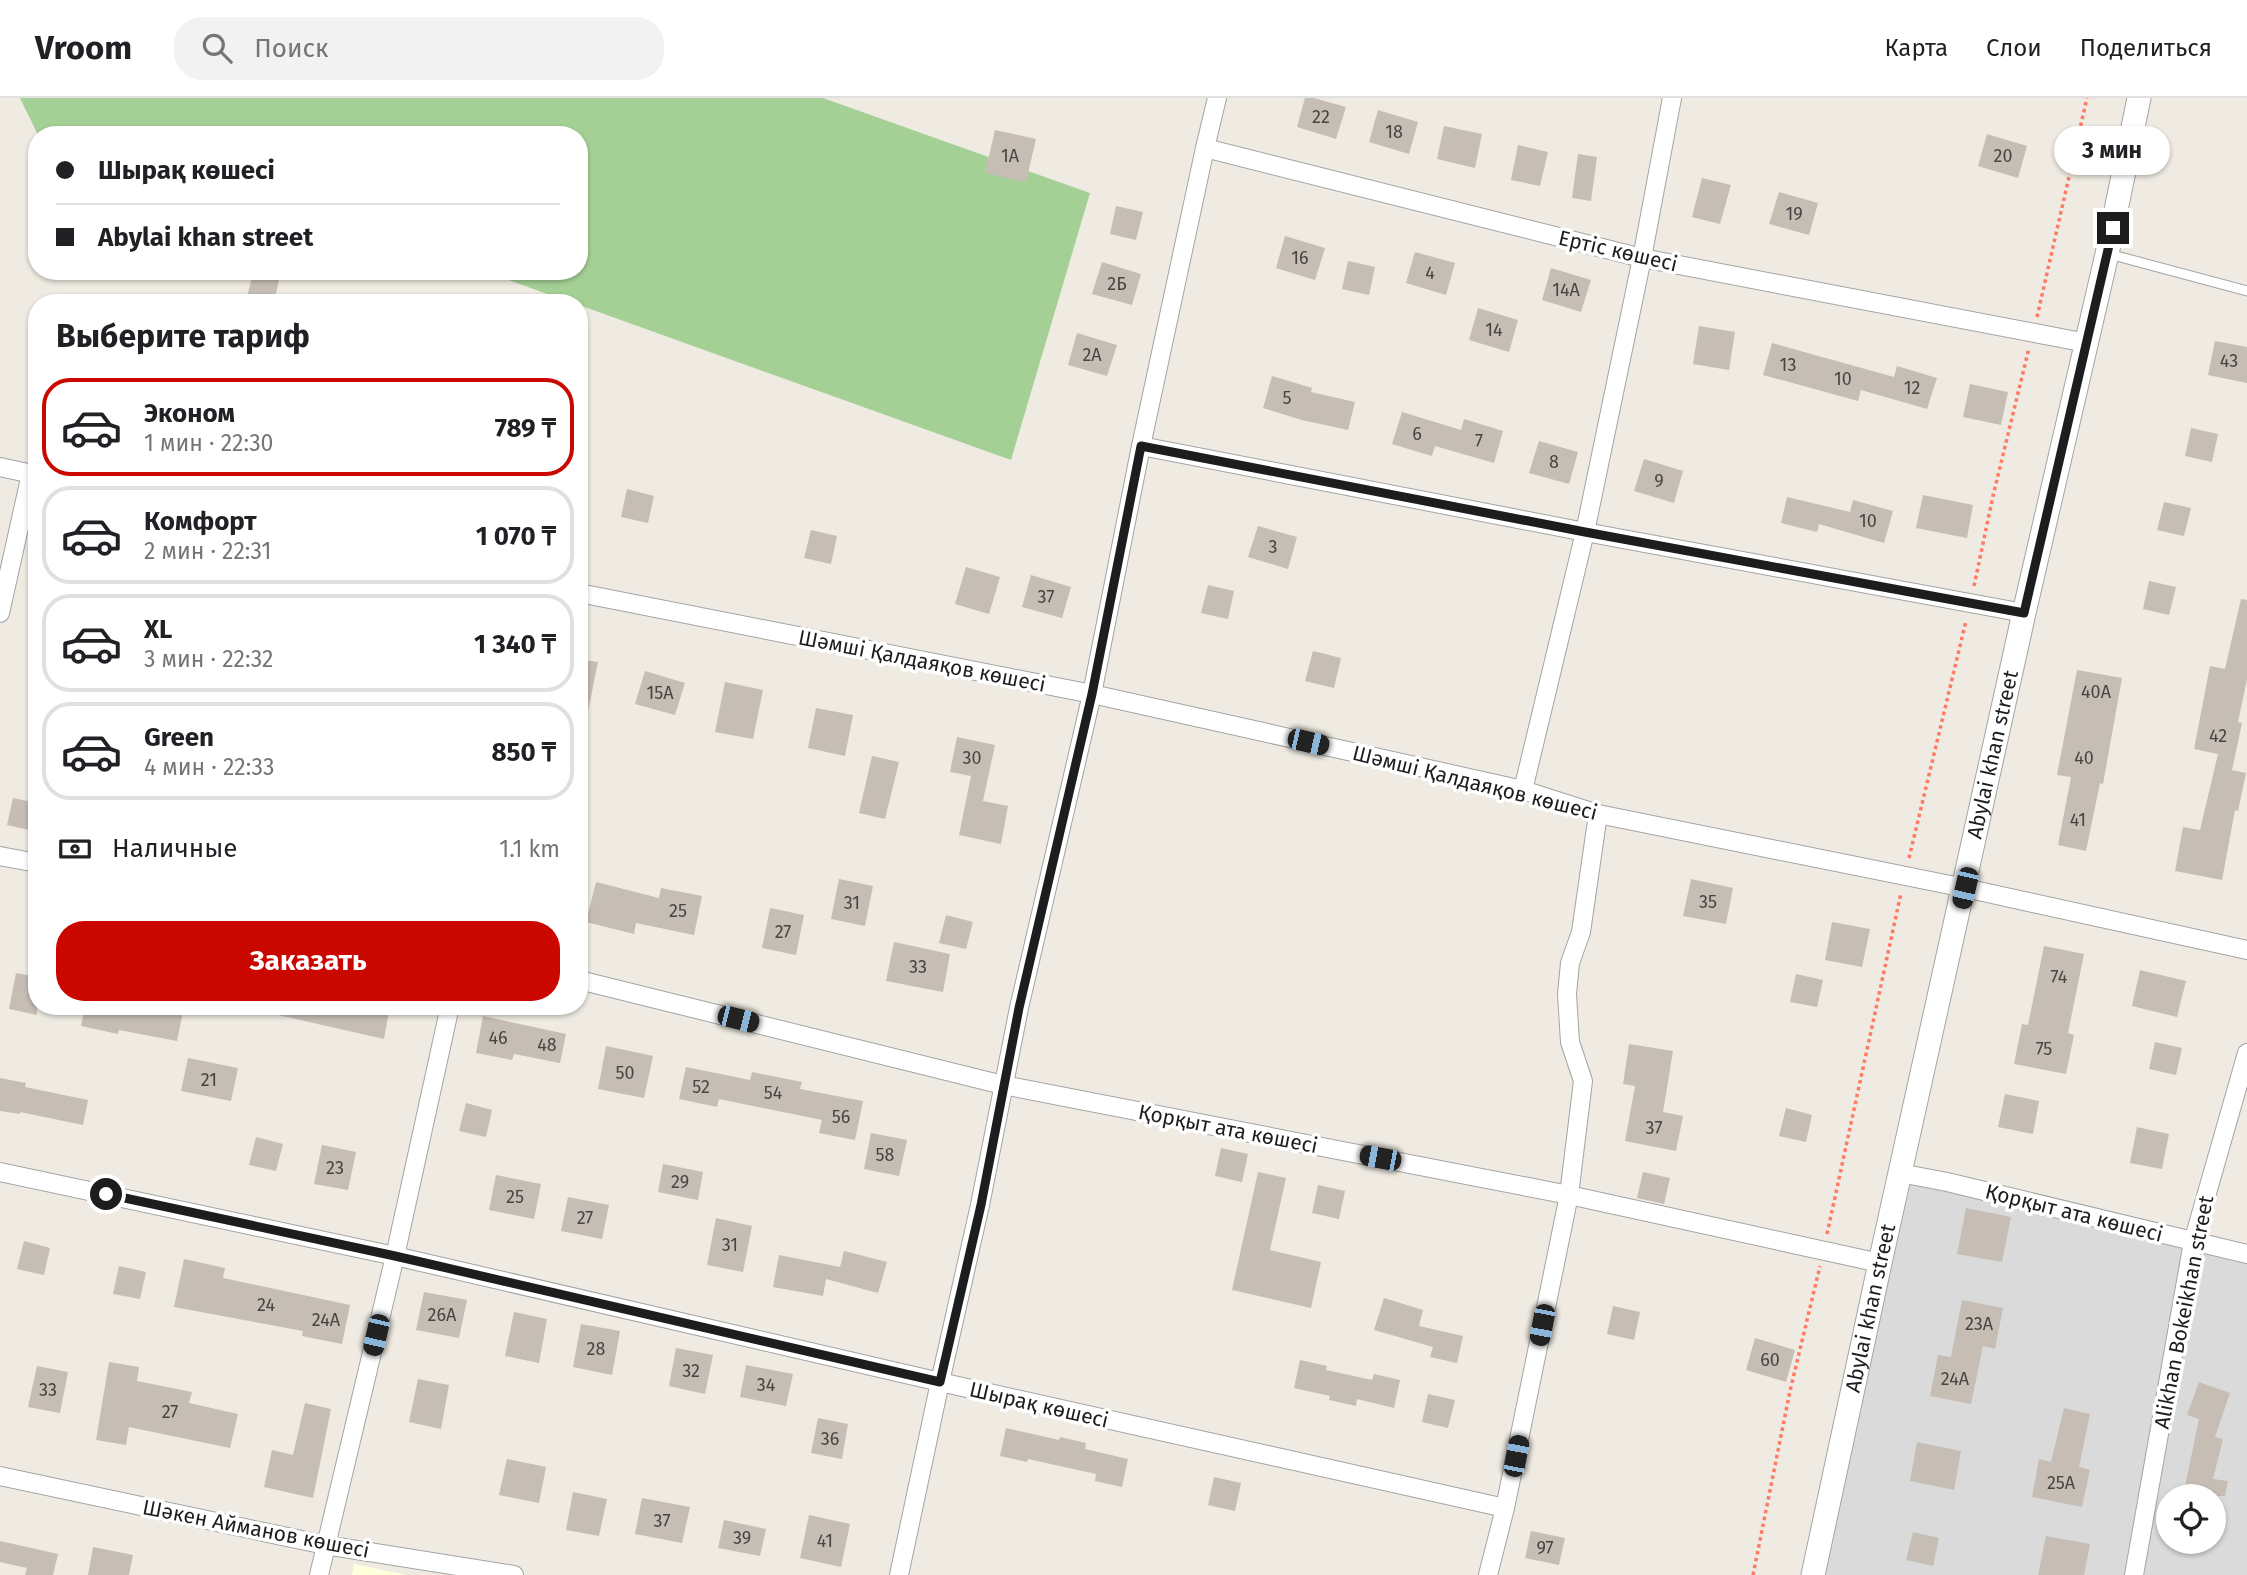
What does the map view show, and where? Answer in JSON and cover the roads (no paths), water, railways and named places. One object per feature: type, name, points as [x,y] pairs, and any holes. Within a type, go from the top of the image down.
[{"type":"street","points":[[900,1575],[940,1382],[981,1205],[1019,1008],[1092,694],[1141,446],[1217,98]]},
{"type":"street","points":[[1523,790],[1585,532],[1672,98]]},
{"type":"street","name":"Abylai khan street","points":[[1814,1575],[2024,613],[2107,254],[2138,98]]},
{"type":"street","name":"Ертіс көшесі","points":[[1205,148],[1642,258],[2087,343]]},
{"type":"street","points":[[1141,446],[2024,613]]},
{"type":"street","points":[[0,467],[28,474]]},
{"type":"street","points":[[0,613],[28,499]]},
{"type":"street","name":"Шәмші Қалдаяқов көшесі","points":[[588,595],[1092,694],[1523,790],[1598,814],[1965,888],[2247,950]]},
{"type":"street","points":[[1488,1575],[1506,1508],[1569,1195],[1583,1081],[1570,1042],[1567,994],[1570,964],[1581,932],[1598,814]]},
{"type":"street","points":[[1,861],[28,862]]},
{"type":"street","name":"Қорқыт ата көшесі","points":[[588,982],[1003,1085],[1569,1195],[1880,1263]]},
{"type":"street","points":[[319,1575],[395,1256],[448,1015]]},
{"type":"street","name":"Alikhan Bokeikhan street","points":[[2134,1575],[2193,1242],[2247,1053]]},
{"type":"street","name":"Шырақ көшесі","points":[[0,1172],[395,1256],[940,1382],[1506,1508]]},
{"type":"street","name":"Қорқыт ата көшесі","points":[[1900,1173],[2247,1254]]},
{"type":"street","name":"Шәкен Айманов көшесі","points":[[0,1476],[326,1545],[514,1575]]},
{"type":"lane","points":[[2107,254],[2247,290]]}]
